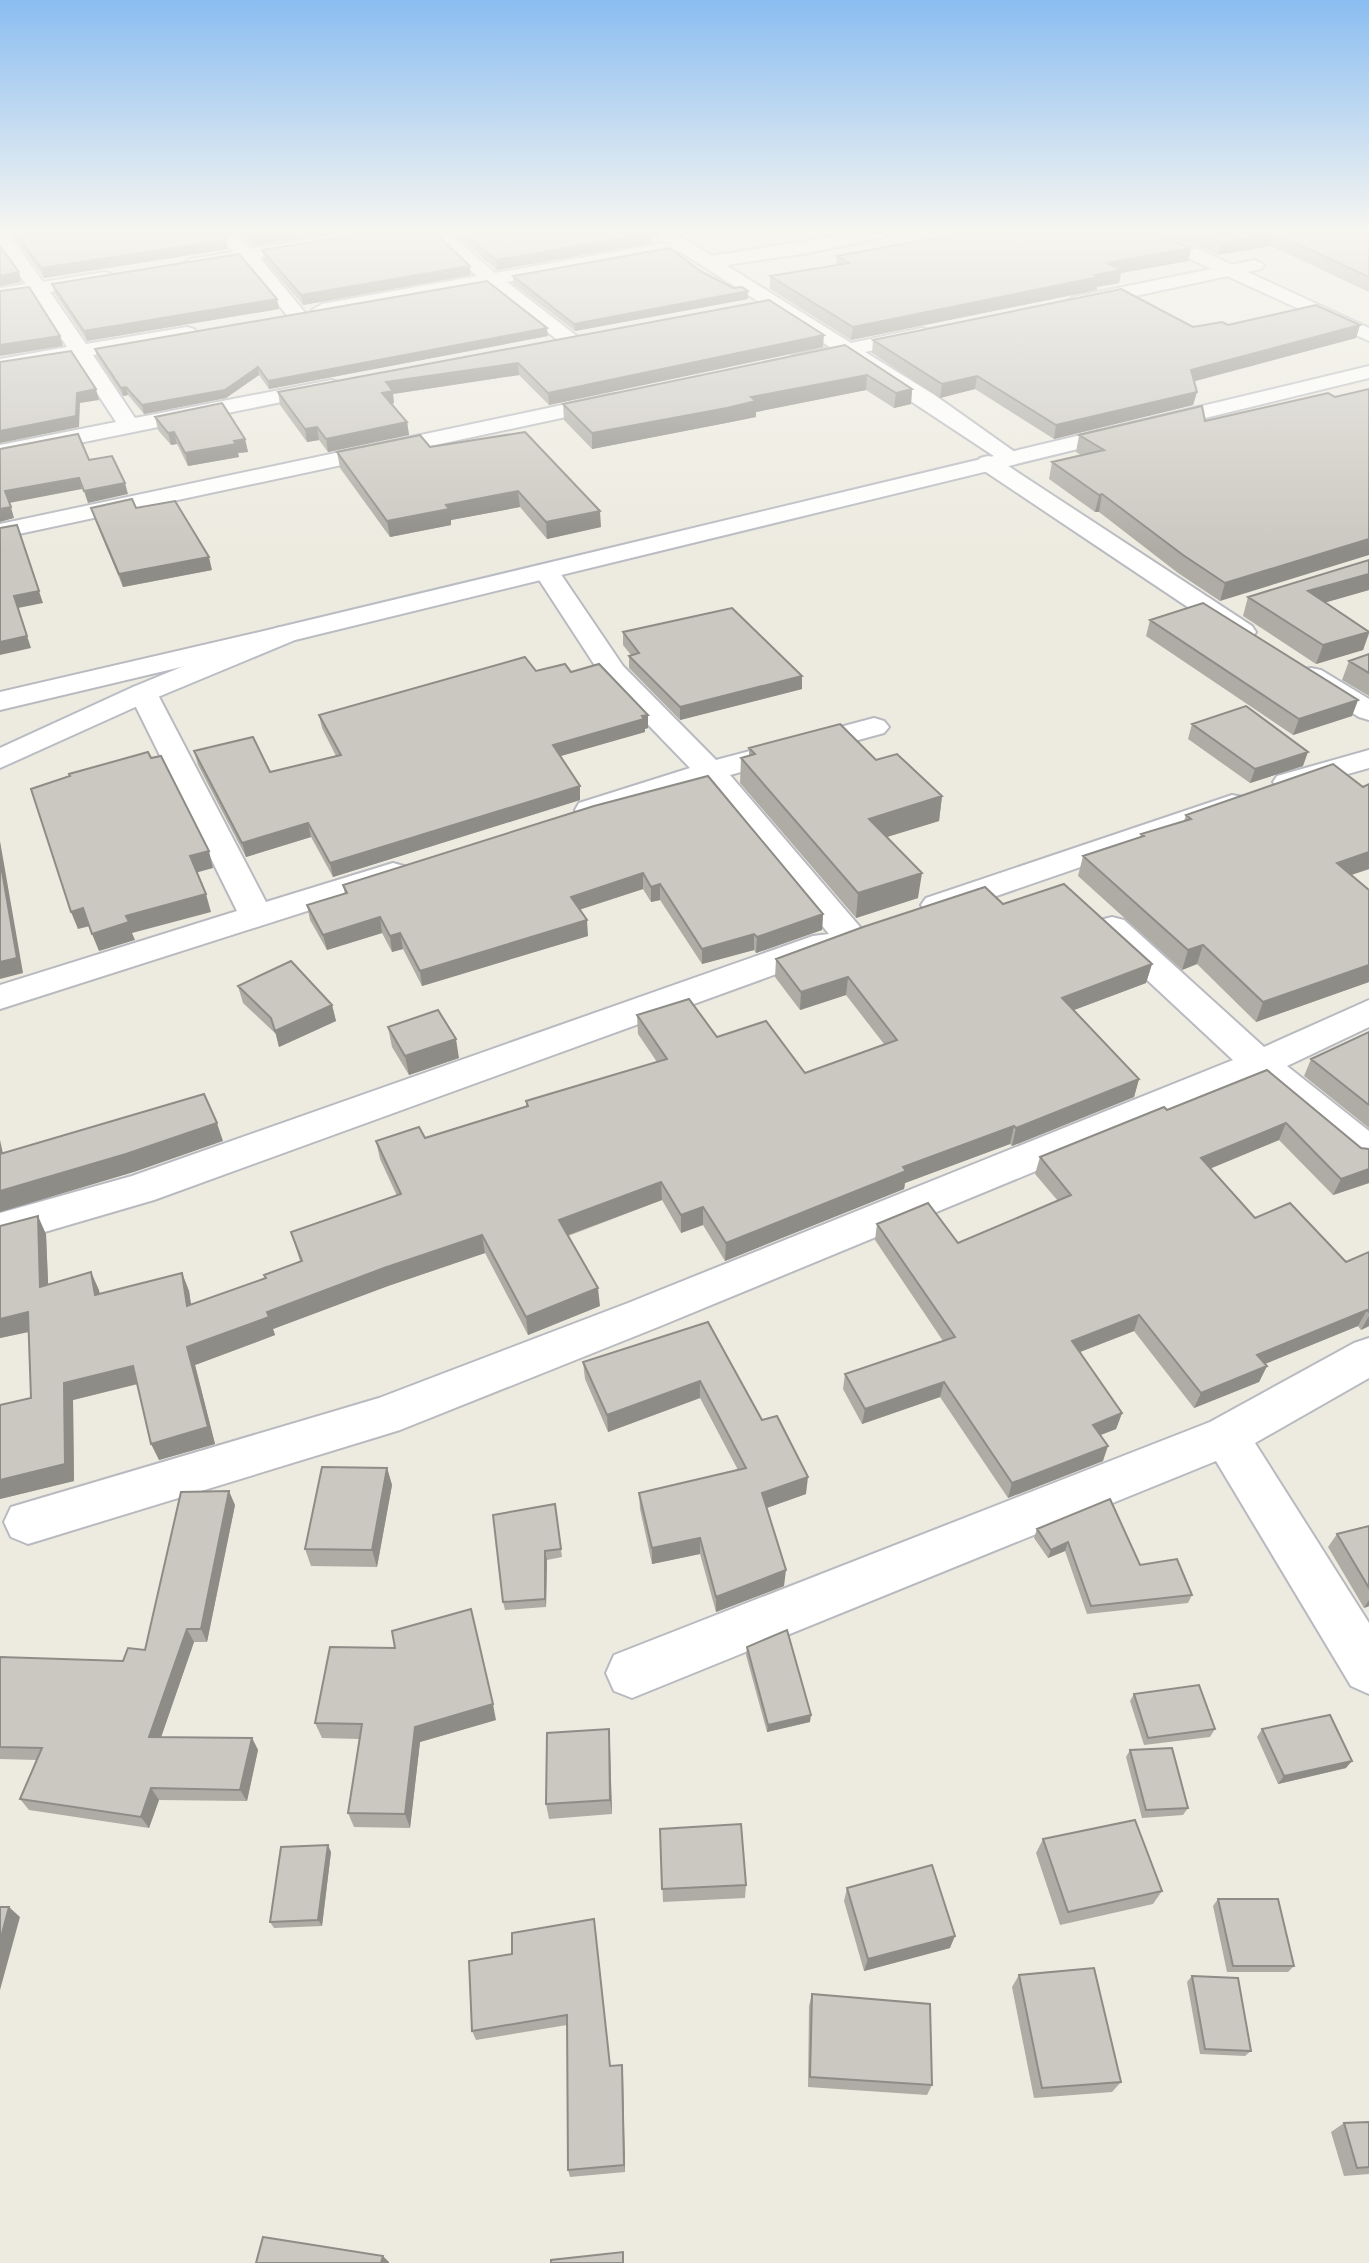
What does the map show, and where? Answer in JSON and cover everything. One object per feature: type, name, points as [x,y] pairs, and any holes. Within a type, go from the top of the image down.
[{"type":"street","points":[[70,339],[130,427]]},
{"type":"street","points":[[0,365],[156,339]]},
{"type":"street","points":[[543,346],[584,339]]},
{"type":"street","points":[[830,339],[1258,642]]},
{"type":"street","points":[[779,364],[902,339]]},
{"type":"street","points":[[0,701],[547,572],[1369,372]]},
{"type":"street","points":[[0,452],[353,381]]},
{"type":"street","points":[[0,531],[628,396]]},
{"type":"street","points":[[547,572],[613,672],[710,771],[875,927]]},
{"type":"street","points":[[1215,614],[1241,606]]},
{"type":"street","points":[[0,759],[144,693],[286,634]]},
{"type":"street","points":[[1346,666],[1302,670],[1369,711]]},
{"type":"street","points":[[144,693],[256,915]]},
{"type":"street","points":[[564,818],[710,771],[874,727]]},
{"type":"street","points":[[0,1229],[140,1189],[875,927],[1287,783],[1369,759]]},
{"type":"street","points":[[0,997],[419,864]]},
{"type":"street","points":[[1047,869],[1260,1064],[1369,1152]]},
{"type":"street","points":[[28,1522],[384,1416],[643,1315],[1260,1064],[1369,1012]]},
{"type":"street","points":[[632,1673],[1226,1436],[1369,1356]]},
{"type":"street","points":[[1226,1436],[1369,1669]]},
{"type":"building","points":[[0,339],[43,339],[0,345]]},
{"type":"building","points":[[155,339],[491,339],[268,381],[258,367],[225,390],[142,405],[126,387],[121,388],[95,349]]},
{"type":"building","points":[[563,339],[807,339],[548,393],[518,363],[386,382],[393,391],[382,393],[407,422],[326,439],[317,427],[305,429],[278,392]]},
{"type":"building","points":[[1309,339],[1191,370],[1197,392],[1056,425],[977,376],[942,384],[873,340]]},
{"type":"building","points":[[845,345],[912,389],[896,393],[867,375],[751,397],[756,401],[727,408],[592,433],[563,404]]},
{"type":"building","points":[[71,351],[96,389],[77,393],[76,416],[0,431],[0,362]]},
{"type":"building","points":[[1369,389],[1369,539],[1225,583],[1102,494],[1099,495],[1052,462],[1104,450],[1079,435],[1202,406],[1205,421],[1328,393],[1335,397]]},
{"type":"building","points":[[222,403],[245,439],[234,441],[236,444],[185,453],[174,432],[168,433],[155,417]]},
{"type":"building","points":[[525,432],[600,511],[546,522],[518,491],[446,505],[449,509],[387,521],[337,452],[420,435],[430,447]]},
{"type":"building","points":[[78,434],[89,460],[112,456],[125,483],[84,491],[79,478],[5,491],[11,507],[0,509],[0,449]]},
{"type":"building","points":[[132,499],[136,508],[175,501],[209,557],[119,574],[91,508]]},
{"type":"building","points":[[17,525],[39,591],[14,596],[27,636],[0,642],[0,528]]},
{"type":"building","points":[[1369,560],[1369,574],[1308,591],[1369,632],[1323,645],[1248,597]]},
{"type":"building","points":[[1203,603],[1358,700],[1299,719],[1150,620]]},
{"type":"building","points":[[732,608],[802,676],[680,707],[629,656],[639,653],[623,632]]},
{"type":"building","points":[[1369,654],[1369,673],[1349,661]]},
{"type":"building","points":[[525,657],[536,671],[565,664],[571,672],[599,664],[648,715],[642,716],[644,719],[553,745],[580,786],[330,863],[308,823],[242,843],[194,751],[253,737],[270,772],[341,755],[319,715]]},
{"type":"building","points":[[1246,706],[1308,752],[1255,769],[1192,724]]},
{"type":"building","points":[[840,724],[876,760],[897,754],[942,796],[869,819],[922,873],[858,893],[741,758],[755,754],[749,748]]},
{"type":"building","points":[[148,752],[151,758],[161,756],[209,851],[190,856],[206,894],[126,916],[129,922],[92,934],[83,908],[71,912],[31,789],[70,776],[69,774]]},
{"type":"building","points":[[1333,764],[1363,787],[1369,784],[1369,852],[1337,863],[1369,890],[1369,965],[1263,1002],[1203,945],[1188,950],[1083,856],[1191,819],[1186,815]]},
{"type":"building","points":[[708,776],[823,914],[757,937],[754,934],[702,949],[660,884],[651,887],[643,873],[571,897],[587,920],[420,971],[400,933],[390,936],[380,917],[323,935],[307,905],[347,893],[343,885],[594,806]]},
{"type":"building","points":[[0,860],[17,958],[0,962]]},
{"type":"building","points":[[1064,884],[1152,964],[1062,998],[1139,1079],[1016,1128],[1014,1126],[903,1167],[906,1171],[726,1243],[703,1207],[681,1215],[661,1182],[559,1220],[598,1288],[526,1317],[482,1235],[384,1268],[267,1312],[269,1317],[187,1347],[208,1427],[151,1444],[133,1366],[64,1383],[65,1464],[0,1480],[0,1405],[31,1398],[28,1312],[0,1319],[0,1226],[38,1216],[40,1287],[91,1272],[95,1295],[182,1273],[187,1306],[266,1278],[264,1275],[302,1261],[291,1232],[401,1194],[376,1141],[419,1127],[425,1138],[528,1106],[526,1101],[667,1059],[637,1015],[689,999],[717,1037],[766,1021],[805,1073],[897,1040],[848,977],[801,992],[776,959],[985,887],[1003,904]]},
{"type":"building","points":[[291,961],[332,1005],[275,1031],[271,1018],[238,986]]},
{"type":"building","points":[[438,1010],[456,1039],[405,1056],[388,1027]]},
{"type":"building","points":[[1369,1032],[1369,1105],[1311,1059]]},
{"type":"building","points":[[1267,1070],[1361,1148],[1369,1149],[1369,1169],[1341,1179],[1286,1123],[1201,1158],[1255,1218],[1290,1203],[1346,1262],[1369,1252],[1369,1312],[1367,1310],[1257,1355],[1267,1366],[1201,1393],[1139,1315],[1072,1341],[1122,1413],[1093,1425],[1108,1446],[1012,1483],[944,1382],[865,1409],[845,1374],[955,1337],[877,1224],[928,1203],[958,1243],[1071,1195],[1040,1157],[1164,1107],[1167,1110]]},
{"type":"building","points":[[204,1094],[217,1123],[126,1154],[0,1191],[0,1154]]},
{"type":"building","points":[[708,1322],[762,1420],[777,1416],[808,1477],[762,1493],[786,1570],[716,1597],[700,1538],[652,1548],[639,1493],[746,1468],[700,1381],[607,1415],[583,1362]]},
{"type":"building","points":[[322,1467],[387,1468],[372,1550],[305,1549]]},
{"type":"building","points":[[229,1491],[201,1629],[187,1629],[149,1737],[252,1738],[240,1790],[151,1788],[141,1817],[20,1799],[42,1748],[0,1747],[0,1657],[123,1661],[128,1648],[145,1650],[181,1492]]},
{"type":"building","points":[[1110,1499],[1140,1565],[1177,1559],[1192,1595],[1091,1606],[1068,1542],[1051,1550],[1037,1529]]},
{"type":"building","points":[[555,1504],[561,1549],[545,1551],[545,1599],[503,1602],[493,1515]]},
{"type":"building","points":[[1369,1526],[1369,1588],[1337,1534]]},
{"type":"building","points":[[471,1609],[493,1704],[415,1727],[405,1814],[348,1813],[362,1724],[315,1723],[330,1647],[395,1648],[392,1631]]},
{"type":"building","points":[[787,1630],[811,1715],[768,1725],[747,1647]]},
{"type":"building","points":[[1199,1685],[1215,1729],[1148,1738],[1134,1694]]},
{"type":"building","points":[[1330,1715],[1352,1761],[1284,1776],[1262,1729]]},
{"type":"building","points":[[609,1729],[610,1800],[546,1804],[547,1733]]},
{"type":"building","points":[[1172,1748],[1188,1808],[1146,1810],[1130,1750]]},
{"type":"building","points":[[1135,1820],[1162,1891],[1068,1912],[1043,1839]]},
{"type":"building","points":[[741,1824],[746,1885],[662,1889],[660,1829]]},
{"type":"building","points":[[328,1845],[318,1920],[270,1922],[281,1847]]},
{"type":"building","points":[[932,1865],[955,1936],[868,1959],[847,1888]]},
{"type":"building","points":[[1218,1899],[1278,1899],[1294,1966],[1233,1966]]},
{"type":"building","points":[[0,1907],[9,1907],[0,1941]]},
{"type":"building","points":[[594,1919],[610,2066],[622,2065],[624,2165],[568,2170],[567,2015],[472,2031],[469,1961],[512,1954],[512,1933]]},
{"type":"building","points":[[1094,1968],[1121,2082],[1042,2088],[1019,1975]]},
{"type":"building","points":[[1192,1976],[1238,1978],[1251,2051],[1205,2049]]},
{"type":"building","points":[[812,1994],[930,2004],[932,2085],[810,2077]]},
{"type":"building","points":[[1369,2122],[1369,2167],[1357,2168],[1344,2123]]},
{"type":"building","points":[[263,2237],[383,2256],[381,2263],[256,2263]]},
{"type":"building","points":[[623,2252],[623,2263],[551,2263],[551,2260]]}]
